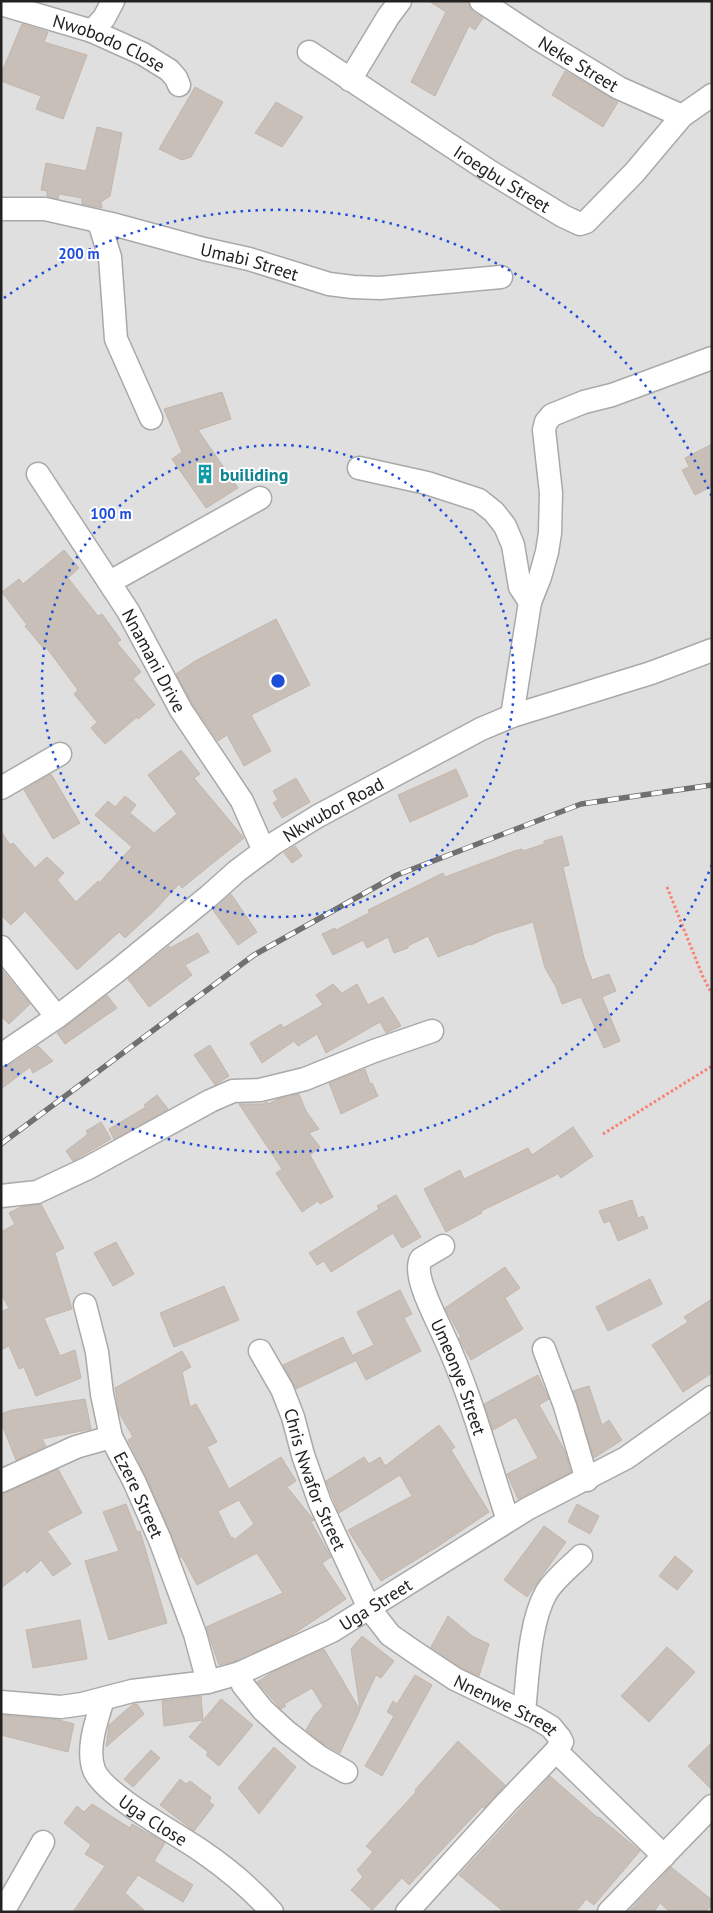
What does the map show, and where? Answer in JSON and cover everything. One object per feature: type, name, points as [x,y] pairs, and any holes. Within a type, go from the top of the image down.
[{"type":"street","points":[[92,31],[104,18],[113,1]]},
{"type":"street","points":[[309,52],[350,80],[388,17],[400,1]]},
{"type":"street","name":"Neke Street","points":[[481,1],[540,40],[619,88],[682,116]]},
{"type":"street","name":"Nwobodo Close","points":[[1,4],[92,31],[156,61],[176,78],[179,85]]},
{"type":"street","name":"Iroegbu Street","points":[[350,80],[489,172],[557,213],[580,224],[586,222],[634,173],[682,116],[712,95]]},
{"type":"street","name":"Umabi Street","points":[[1,209],[45,210],[116,225],[249,259],[329,284],[380,288],[501,277]]},
{"type":"street","points":[[99,222],[110,257],[116,339],[151,418]]},
{"type":"street","points":[[512,716],[530,602],[543,569],[550,533],[551,492],[544,430],[546,422],[552,415],[584,402],[612,394],[712,358]]},
{"type":"street","points":[[359,468],[427,483],[479,500],[494,512],[505,526],[513,544],[520,587],[530,602]]},
{"type":"street","name":"Nnamani Drive","points":[[38,474],[110,582],[128,611],[181,710],[242,801],[264,851]]},
{"type":"street","points":[[110,582],[260,498]]},
{"type":"street","name":"Nkwubor Road","points":[[1,1055],[57,1017],[117,971],[237,871],[318,816],[482,728],[512,716],[651,673],[712,650]]},
{"type":"street","points":[[1,788],[60,754]]},
{"type":"street","points":[[1,947],[57,1017]]},
{"type":"street","points":[[1,1196],[38,1192],[88,1168],[210,1101],[233,1091],[260,1090],[306,1079],[374,1051],[432,1031]]},
{"type":"street","name":"Umeonye Street","points":[[443,1246],[421,1259],[418,1270],[427,1298],[456,1361],[508,1520]]},
{"type":"street","name":"Ezere Street","points":[[85,1305],[97,1352],[102,1394],[112,1437],[160,1540],[194,1634],[208,1682]]},
{"type":"street","points":[[544,1349],[563,1399],[586,1480]]},
{"type":"street","name":"Chris Nwafor Street","points":[[260,1351],[282,1389],[293,1417],[303,1455],[320,1503],[370,1608]]},
{"type":"street","name":"Uga Street","points":[[1,1702],[61,1707],[132,1692],[208,1682],[240,1673],[332,1631],[508,1520],[554,1494],[586,1480],[626,1458],[712,1398]]},
{"type":"street","points":[[1,1481],[76,1447],[112,1437]]},
{"type":"street","points":[[524,1711],[535,1620],[547,1591],[581,1556]]},
{"type":"street","name":"Nnenwe Street","points":[[370,1608],[390,1635],[455,1679],[524,1711],[550,1727],[562,1742],[556,1751],[664,1856]]},
{"type":"street","points":[[240,1673],[243,1685],[263,1710],[318,1756],[346,1772]]},
{"type":"street","name":"Uga Close","points":[[103,1699],[94,1729],[92,1749],[94,1770],[104,1784],[236,1875],[256,1893],[272,1912]]},
{"type":"street","points":[[407,1912],[556,1751]]},
{"type":"street","points":[[609,1912],[712,1806]]},
{"type":"street","points":[[3,1912],[43,1842]]},
{"type":"path","points":[[667,887],[702,976],[712,994]]},
{"type":"path","points":[[603,1134],[712,1066]]},
{"type":"shaded area","points":[[1,1],[712,1],[712,1912],[1,1912]]},
{"type":"building","points":[[429,1],[467,1],[473,12],[483,18],[475,30],[469,26],[435,96],[411,82],[446,12]]},
{"type":"building","points":[[22,24],[48,32],[44,42],[87,55],[63,119],[36,109],[41,96],[1,81],[1,74]]},
{"type":"building","points":[[565,71],[618,102],[603,127],[552,95]]},
{"type":"building","points":[[195,87],[223,102],[191,157],[182,160],[159,149]]},
{"type":"building","points":[[276,102],[303,117],[282,147],[255,133]]},
{"type":"building","points":[[97,127],[122,133],[110,196],[101,202],[102,208],[82,204],[82,198],[59,194],[58,199],[47,196],[47,191],[41,190],[46,163],[86,171]]},
{"type":"building","points":[[222,392],[231,419],[198,430],[238,488],[206,508],[172,459],[182,452],[164,409]]},
{"type":"building","points":[[712,444],[712,486],[695,495],[682,470],[689,467],[685,458]]},
{"type":"building","points":[[64,550],[79,568],[68,578],[98,616],[102,614],[121,640],[117,643],[141,672],[133,679],[155,705],[138,719],[137,717],[105,744],[91,728],[97,722],[74,694],[78,690],[46,647],[44,649],[25,626],[27,625],[2,592],[19,579],[23,584]]},
{"type":"building","points":[[276,619],[310,685],[251,715],[271,751],[244,766],[227,735],[218,741],[192,703],[176,674],[195,661]]},
{"type":"building","points":[[181,750],[200,774],[194,778],[244,838],[182,888],[179,884],[125,938],[119,932],[77,970],[25,911],[11,925],[1,915],[1,831],[10,845],[13,843],[35,868],[47,857],[64,873],[57,880],[76,902],[98,881],[99,883],[132,847],[95,815],[108,801],[115,807],[125,796],[136,805],[130,813],[154,833],[177,814],[148,775]]},
{"type":"building","points":[[456,769],[468,796],[410,822],[398,795]]},
{"type":"building","points":[[51,774],[80,823],[53,839],[24,790]]},
{"type":"building","points":[[296,778],[310,802],[282,818],[273,803],[278,800],[273,791]]},
{"type":"building","points":[[562,836],[569,865],[563,867],[584,958],[592,980],[609,974],[616,991],[602,997],[620,1041],[604,1048],[581,997],[562,1004],[556,987],[545,968],[533,922],[494,934],[438,957],[428,936],[408,946],[408,948],[394,953],[388,937],[367,948],[363,940],[333,955],[322,934],[335,928],[336,930],[369,913],[368,910],[443,873],[445,877],[514,851],[522,849],[523,851],[544,844],[544,841]]},
{"type":"building","points":[[295,846],[302,856],[292,863],[284,853]]},
{"type":"building","points":[[231,894],[257,932],[238,945],[213,910]]},
{"type":"building","points":[[198,933],[209,952],[185,965],[192,975],[149,1007],[128,979],[169,946],[170,948]]},
{"type":"building","points":[[1,969],[30,1004],[9,1024],[1,1016]]},
{"type":"building","points":[[333,984],[342,993],[357,984],[368,1005],[383,997],[401,1026],[386,1033],[380,1022],[326,1053],[317,1034],[298,1046],[294,1041],[262,1063],[250,1043],[281,1024],[283,1028],[323,1005],[316,995]]},
{"type":"building","points":[[107,995],[117,1008],[65,1044],[57,1033]]},
{"type":"building","points":[[210,1045],[229,1076],[215,1085],[194,1055]]},
{"type":"building","points":[[38,1046],[53,1061],[33,1073],[30,1067],[1,1089],[1,1068],[13,1063]]},
{"type":"building","points":[[365,1069],[370,1084],[372,1083],[378,1096],[341,1114],[329,1083]]},
{"type":"building","points":[[299,1094],[306,1111],[319,1129],[309,1133],[320,1147],[310,1155],[333,1197],[320,1204],[318,1201],[302,1212],[276,1173],[282,1169],[239,1104],[263,1104],[267,1102],[268,1104],[278,1099]]},
{"type":"building","points":[[157,1095],[168,1109],[114,1139],[109,1129],[146,1107],[144,1105]]},
{"type":"building","points":[[101,1122],[111,1139],[73,1161],[66,1151],[88,1134],[86,1131]]},
{"type":"building","points":[[573,1127],[593,1156],[561,1178],[558,1174],[481,1211],[482,1213],[446,1232],[424,1189],[460,1170],[464,1179],[528,1148],[532,1155]]},
{"type":"building","points":[[396,1195],[421,1237],[402,1248],[393,1233],[331,1272],[324,1261],[317,1265],[309,1253],[379,1209],[377,1206]]},
{"type":"building","points":[[632,1200],[638,1218],[643,1216],[648,1228],[618,1241],[610,1221],[604,1223],[599,1211]]},
{"type":"building","points":[[41,1204],[64,1248],[55,1253],[72,1309],[44,1318],[60,1356],[75,1350],[81,1378],[36,1396],[24,1367],[19,1369],[9,1346],[1,1350],[1,1312],[9,1308],[1,1294],[1,1232],[15,1224],[9,1213],[21,1207]]},
{"type":"building","points":[[116,1242],[134,1274],[113,1286],[94,1253]]},
{"type":"building","points":[[505,1267],[520,1288],[505,1298],[523,1329],[471,1360],[445,1308]]},
{"type":"building","points":[[650,1279],[662,1304],[608,1331],[596,1307]]},
{"type":"building","points":[[224,1286],[239,1320],[174,1347],[160,1313]]},
{"type":"building","points":[[400,1290],[412,1314],[404,1318],[421,1351],[366,1380],[353,1355],[374,1345],[357,1312]]},
{"type":"building","points":[[712,1299],[712,1373],[683,1392],[652,1345],[688,1322],[684,1317]]},
{"type":"building","points":[[343,1337],[355,1361],[296,1389],[283,1365]]},
{"type":"building","points":[[182,1351],[191,1367],[182,1372],[190,1407],[196,1404],[217,1442],[207,1447],[229,1489],[281,1457],[296,1481],[287,1487],[314,1520],[311,1522],[331,1557],[322,1563],[346,1599],[292,1635],[235,1661],[219,1665],[206,1627],[283,1593],[257,1553],[197,1585],[182,1557],[180,1557],[146,1476],[128,1440],[133,1437],[119,1413],[115,1388]],"holes":[[[239,1500],[254,1524],[234,1540],[233,1537],[231,1538],[218,1511]]]},
{"type":"building","points":[[538,1375],[549,1399],[539,1405],[565,1451],[571,1472],[518,1499],[507,1474],[538,1458],[516,1417],[493,1430],[484,1404]]},
{"type":"building","points":[[589,1386],[602,1425],[609,1420],[622,1440],[594,1458],[573,1391]]},
{"type":"building","points":[[85,1399],[91,1429],[42,1439],[46,1446],[16,1460],[1,1422],[1,1414],[12,1410]]},
{"type":"building","points":[[439,1425],[455,1447],[451,1450],[489,1512],[381,1581],[348,1530],[412,1496],[400,1475],[339,1513],[326,1481],[364,1457],[369,1464],[380,1457],[385,1466]]},
{"type":"building","points":[[58,1469],[82,1513],[47,1531],[71,1564],[53,1576],[41,1560],[27,1573],[25,1570],[1,1588],[1,1494]]},
{"type":"building","points":[[126,1504],[137,1532],[140,1531],[167,1623],[109,1640],[85,1561],[119,1551],[103,1512]]},
{"type":"building","points":[[577,1504],[599,1516],[590,1534],[568,1522]]},
{"type":"building","points":[[544,1526],[566,1542],[527,1597],[504,1580]]},
{"type":"building","points":[[675,1556],[693,1571],[677,1590],[659,1576]]},
{"type":"building","points":[[448,1616],[472,1636],[489,1644],[479,1676],[462,1668],[431,1647]]},
{"type":"building","points":[[80,1620],[87,1659],[33,1668],[26,1630]]},
{"type":"building","points":[[362,1636],[394,1661],[381,1678],[376,1675],[360,1709],[351,1649]]},
{"type":"building","points":[[667,1647],[695,1672],[649,1722],[621,1696]]},
{"type":"building","points":[[324,1649],[360,1710],[340,1753],[325,1745],[306,1730],[314,1716],[323,1706],[312,1688],[284,1704],[286,1706],[281,1709],[257,1682],[273,1672]]},
{"type":"building","points":[[415,1675],[432,1685],[382,1776],[365,1766],[394,1716],[387,1712],[393,1701],[397,1704]]},
{"type":"building","points":[[201,1696],[203,1720],[164,1726],[162,1701]]},
{"type":"building","points":[[221,1699],[253,1725],[219,1766],[206,1755],[208,1752],[189,1737]]},
{"type":"building","points":[[133,1704],[137,1704],[144,1714],[106,1747],[109,1725]]},
{"type":"building","points":[[2,1715],[59,1720],[74,1724],[68,1752],[1,1735]]},
{"type":"building","points":[[458,1741],[505,1785],[409,1885],[402,1878],[372,1910],[351,1890],[363,1877],[357,1870],[373,1852],[366,1846],[416,1792],[415,1790]]},
{"type":"building","points":[[712,1742],[712,1790],[688,1766]]},
{"type":"building","points":[[274,1747],[296,1767],[259,1814],[238,1788]]},
{"type":"building","points":[[151,1750],[160,1758],[133,1787],[124,1779]]},
{"type":"building","points":[[550,1776],[598,1818],[640,1851],[594,1905],[586,1899],[576,1912],[504,1912],[459,1875]]},
{"type":"building","points":[[180,1779],[186,1784],[190,1781],[211,1797],[209,1802],[214,1805],[194,1831],[160,1805]]},
{"type":"building","points":[[92,1804],[130,1828],[132,1824],[165,1843],[154,1861],[193,1885],[183,1902],[138,1875],[125,1893],[146,1912],[73,1912],[105,1866],[85,1854],[91,1845],[64,1823],[77,1806],[84,1812]]},
{"type":"building","points":[[671,1867],[712,1900],[712,1906],[704,1912],[670,1912],[660,1903],[654,1912],[628,1912]]},
{"type":"railway","points":[[1,1144],[254,955],[397,875],[581,804],[712,785]]},
{"type":"place","name":"builiding","points":[[205,474]]}]
